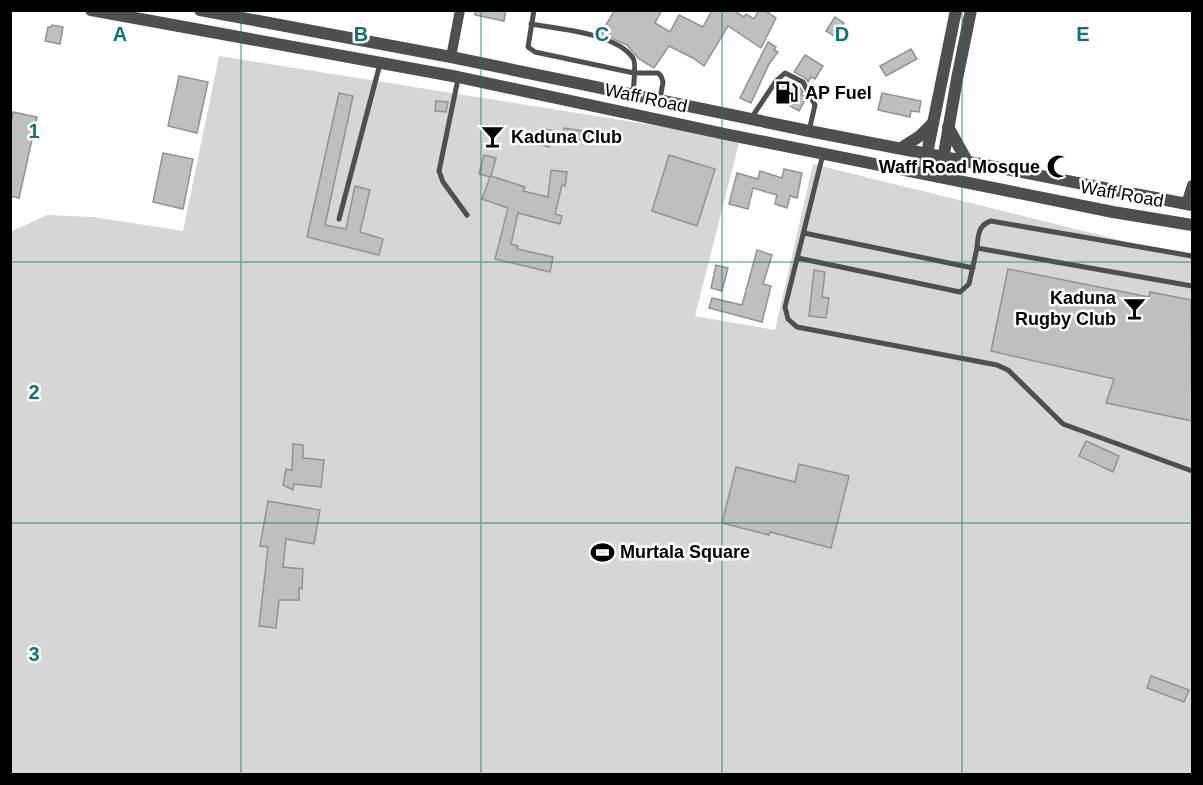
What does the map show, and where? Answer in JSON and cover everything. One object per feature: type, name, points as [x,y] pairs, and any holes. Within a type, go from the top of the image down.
[{"type":"street","name":"Waff Road","points":[[91,10],[458,77],[1113,212],[1192,225]]},
{"type":"street","name":"Waff Road","points":[[200,10],[452,57],[809,131],[1189,205]]},
{"type":"street","points":[[452,57],[460,10]]},
{"type":"street","points":[[923,173],[956,10]]},
{"type":"street","points":[[940,177],[971,10]]},
{"type":"street","points":[[901,148],[920,136],[934,122]]},
{"type":"street","points":[[948,128],[967,161]]},
{"type":"street","points":[[1189,205],[1192,185]]},
{"type":"lane","points":[[534,10],[528,47],[535,52],[634,74],[658,74],[663,82],[660,101]]},
{"type":"lane","points":[[531,24],[593,34],[620,47],[633,57],[635,63],[633,95]]},
{"type":"lane","points":[[339,219],[380,64]]},
{"type":"lane","points":[[751,119],[776,81],[785,73],[803,82],[815,105],[809,131]]},
{"type":"lane","points":[[458,77],[439,171],[443,182],[467,215]]},
{"type":"lane","points":[[824,153],[785,307],[788,319],[797,327],[997,365],[1008,370],[1063,424],[1192,471]]},
{"type":"lane","points":[[798,258],[960,292],[969,284],[981,227],[984,223],[991,221],[1192,256]]},
{"type":"lane","points":[[804,233],[973,268]]},
{"type":"lane","points":[[977,248],[1192,286]]},
{"type":"shaded area","name":"Murtala Square","points":[[219,56],[740,139],[695,316],[775,330],[813,164],[1192,258],[1192,774],[11,774],[10,232],[47,215],[93,217],[183,231]]},
{"type":"building","points":[[475,10],[506,10],[504,21],[475,15]]},
{"type":"building","points":[[615,10],[662,10],[655,23],[670,32],[679,15],[703,27],[712,10],[733,10],[744,17],[746,14],[754,19],[759,10],[764,10],[776,18],[761,48],[728,26],[704,66],[669,46],[654,68],[639,59],[627,45],[601,33]]},
{"type":"building","points":[[835,17],[844,23],[836,37],[826,31]]},
{"type":"building","points":[[52,25],[63,27],[60,44],[45,41],[48,27]]},
{"type":"building","points":[[768,42],[776,47],[774,50],[778,52],[769,64],[751,103],[740,98]]},
{"type":"building","points":[[911,49],[917,59],[886,76],[880,66]]},
{"type":"building","points":[[805,55],[823,66],[815,79],[811,77],[808,82],[794,72]]},
{"type":"building","points":[[179,76],[208,82],[197,133],[168,126]]},
{"type":"building","points":[[787,80],[799,86],[803,92],[801,94],[806,98],[799,111],[776,98]]},
{"type":"building","points":[[339,93],[353,96],[325,225],[346,229],[355,186],[370,190],[360,232],[383,239],[379,255],[307,237]]},
{"type":"building","points":[[882,93],[921,101],[919,112],[911,111],[910,117],[878,110]]},
{"type":"building","points":[[436,101],[448,102],[446,112],[435,111]]},
{"type":"building","points":[[13,112],[37,117],[19,198],[10,196],[10,126]]},
{"type":"building","points":[[541,128],[554,131],[549,147],[537,144]]},
{"type":"building","points":[[564,128],[589,132],[588,141],[561,138]]},
{"type":"building","points":[[163,153],[193,159],[183,209],[153,202]]},
{"type":"building","points":[[484,155],[496,158],[491,176],[525,187],[523,191],[548,197],[551,170],[567,172],[565,186],[562,185],[555,214],[562,216],[560,224],[518,213],[511,244],[518,246],[517,249],[553,257],[550,272],[495,259],[508,208],[482,199],[490,177],[479,174]]},
{"type":"building","points":[[669,155],[715,169],[697,226],[652,211]]},
{"type":"building","points":[[784,169],[802,173],[797,198],[790,196],[787,208],[775,204],[777,195],[753,188],[748,209],[729,204],[737,173],[758,179],[760,171],[782,178]]},
{"type":"building","points":[[757,250],[772,255],[763,284],[771,286],[762,322],[709,308],[712,298],[742,305]]},
{"type":"building","points":[[716,265],[728,268],[722,291],[711,288]]},
{"type":"building","points":[[1008,269],[1149,297],[1150,292],[1191,300],[1192,421],[1106,403],[1114,379],[991,351]]},
{"type":"building","points":[[814,270],[825,272],[822,297],[829,298],[826,318],[809,316]]},
{"type":"building","points":[[1086,441],[1119,456],[1113,472],[1079,456]]},
{"type":"building","points":[[293,444],[303,445],[303,458],[324,460],[321,487],[294,484],[293,490],[283,485],[286,469],[292,470]]},
{"type":"building","points":[[799,464],[849,476],[831,548],[770,532],[769,535],[722,523],[736,467],[795,482]]},
{"type":"building","points":[[268,501],[320,510],[314,544],[286,539],[283,567],[303,569],[302,589],[299,588],[299,600],[279,600],[276,628],[259,626],[268,547],[260,546]]},
{"type":"building","points":[[1151,676],[1189,690],[1184,702],[1147,688]]},
{"type":"place","name":"AP Fuel","points":[[787,93]]},
{"type":"place","name":"Kaduna Club","points":[[493,137]]},
{"type":"place","name":"Waff Road Mosque","points":[[1058,167]]},
{"type":"place","name":"Kaduna Rugby Club","points":[[1134,308]]},
{"type":"place","name":"Murtala Square","points":[[602,552]]}]
